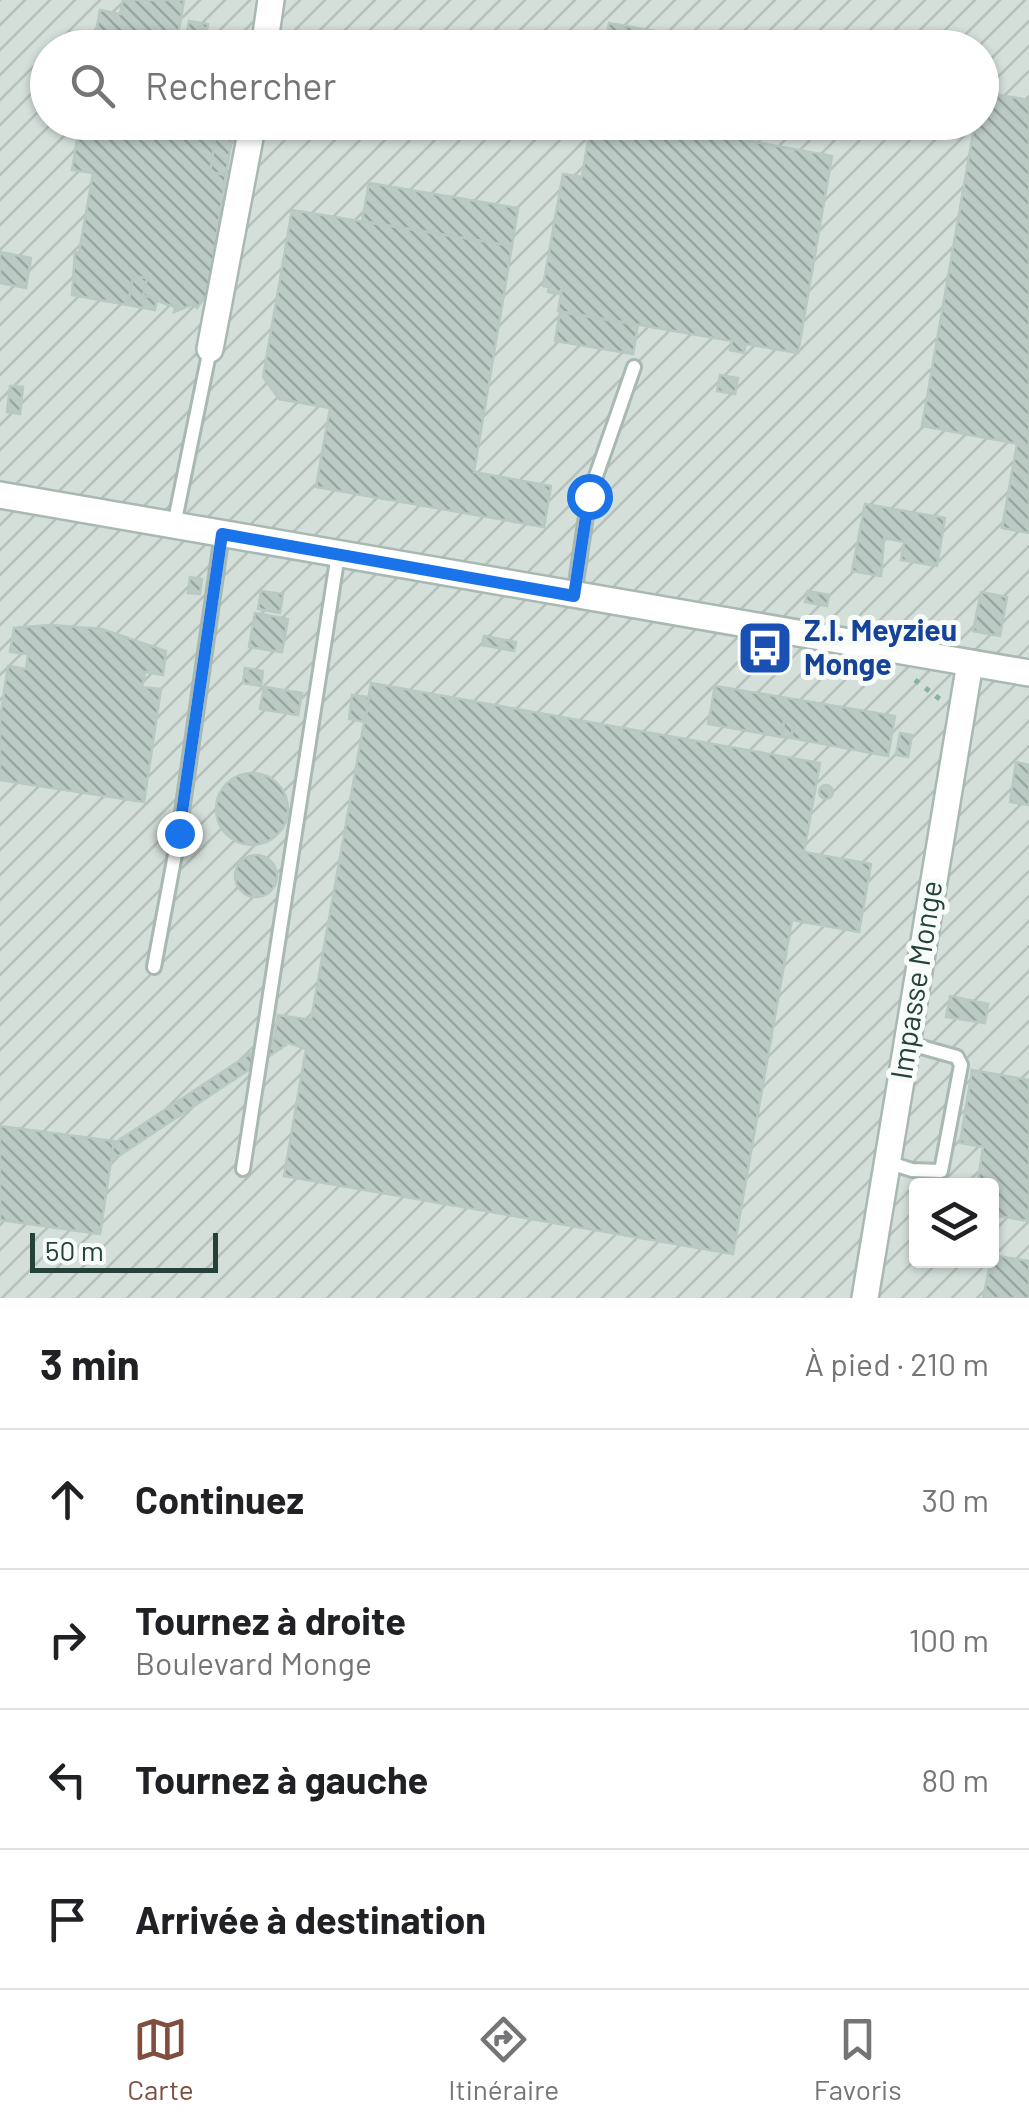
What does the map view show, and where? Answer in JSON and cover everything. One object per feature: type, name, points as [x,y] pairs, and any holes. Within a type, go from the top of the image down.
[{"type":"street","points":[[267,30],[271,0]]},
{"type":"street","points":[[210,349],[249,140]]},
{"type":"street","points":[[0,495],[1029,673]]},
{"type":"street","name":"Impasse Monge","points":[[865,1298],[970,663]]},
{"type":"lane","points":[[174,526],[210,349]]},
{"type":"lane","points":[[574,596],[589,496],[634,367]]},
{"type":"lane","points":[[154,968],[179,833],[222,534]]},
{"type":"lane","points":[[243,1169],[338,554]]},
{"type":"lane","points":[[887,1162],[912,1170],[940,1171],[961,1065],[957,1057],[907,1042]]},
{"type":"shaded area","points":[[0,0],[1029,0],[1029,1298],[0,1298]]},
{"type":"building","points":[[123,0],[184,0],[179,30],[96,30],[100,10],[120,14]]},
{"type":"building","points":[[189,21],[208,24],[207,30],[187,30]]},
{"type":"building","points":[[609,23],[649,30],[608,30]]},
{"type":"building","points":[[999,95],[1029,100],[1029,446],[922,426],[972,140],[999,140]]},
{"type":"building","points":[[77,140],[215,140],[210,172],[226,175],[208,293],[197,308],[194,304],[174,312],[175,307],[143,296],[147,278],[133,276],[128,305],[72,295],[75,252],[79,253],[93,173],[72,170]]},
{"type":"building","points":[[215,140],[232,140],[226,175],[210,172]]},
{"type":"building","points":[[588,140],[744,140],[832,156],[798,353],[746,344],[744,353],[730,350],[732,341],[558,311],[562,289],[558,294],[543,286],[563,174],[582,177]]},
{"type":"building","points":[[369,183],[518,208],[512,246],[362,221]]},
{"type":"building","points":[[292,210],[512,246],[474,472],[551,486],[544,527],[316,487],[330,408],[279,399],[263,377]]},
{"type":"building","points":[[0,252],[31,258],[26,288],[0,283]]},
{"type":"building","points":[[133,276],[147,278],[143,296],[157,298],[155,310],[128,305]]},
{"type":"building","points":[[560,312],[638,325],[633,354],[555,341]]},
{"type":"building","points":[[720,375],[738,378],[735,394],[717,391]]},
{"type":"building","points":[[10,386],[23,387],[20,414],[7,412]]},
{"type":"building","points":[[1017,444],[1029,446],[1029,533],[1002,528]]},
{"type":"building","points":[[865,504],[945,518],[937,566],[901,560],[904,542],[884,538],[881,576],[852,571]]},
{"type":"building","points":[[190,577],[202,579],[200,594],[188,593]]},
{"type":"building","points":[[261,591],[283,594],[280,613],[258,609]]},
{"type":"building","points":[[808,591],[829,595],[827,606],[805,602]]},
{"type":"building","points":[[981,592],[1007,597],[1000,636],[973,631]]},
{"type":"building","points":[[255,613],[288,619],[282,652],[249,647]]},
{"type":"building","points":[[50,625],[102,629],[166,651],[163,675],[145,672],[142,687],[161,689],[144,802],[0,780],[0,719],[8,666],[26,669],[28,654],[10,652],[14,628]]},
{"type":"building","points":[[484,636],[516,642],[514,651],[482,645]]},
{"type":"building","points":[[245,668],[263,671],[261,686],[243,683]]},
{"type":"building","points":[[371,683],[820,763],[804,852],[871,864],[859,932],[792,920],[733,1254],[284,1176],[306,1049],[274,1038],[278,1015],[311,1020]]},
{"type":"building","points":[[715,686],[895,716],[888,756],[791,738],[794,723],[784,721],[782,737],[708,724]]},
{"type":"building","points":[[264,687],[302,693],[298,715],[260,709]]},
{"type":"building","points":[[352,695],[369,697],[365,722],[349,719]]},
{"type":"building","points":[[784,721],[794,723],[791,738],[782,737]]},
{"type":"building","points":[[900,733],[912,735],[908,757],[896,755]]},
{"type":"building","points":[[1016,762],[1029,765],[1029,805],[1010,802]]},
{"type":"building","points":[[252,773],[266,775],[278,783],[286,795],[286,823],[278,835],[266,843],[252,845],[238,843],[226,835],[218,823],[216,809],[218,795],[226,783],[238,775]]},
{"type":"building","points":[[826,785],[833,792],[826,799],[819,792]]},
{"type":"building","points":[[256,855],[271,861],[277,876],[271,891],[256,897],[241,891],[235,876],[241,861]]},
{"type":"building","points":[[950,996],[988,1004],[985,1023],[946,1017]]},
{"type":"building","points":[[274,1038],[286,1045],[111,1161],[113,1144]]},
{"type":"building","points":[[972,1070],[1029,1080],[1029,1221],[999,1216],[999,1178],[978,1178],[983,1147],[960,1143]]},
{"type":"building","points":[[0,1126],[114,1141],[100,1234],[0,1220]]},
{"type":"building","points":[[999,1256],[1029,1261],[1029,1298],[983,1298],[989,1268],[999,1268]]},
{"type":"place","name":"Z.I. Meyzieu Monge","points":[[765,648]]},
{"type":"route","points":[[179,833],[222,534],[574,596],[589,496]]}]
